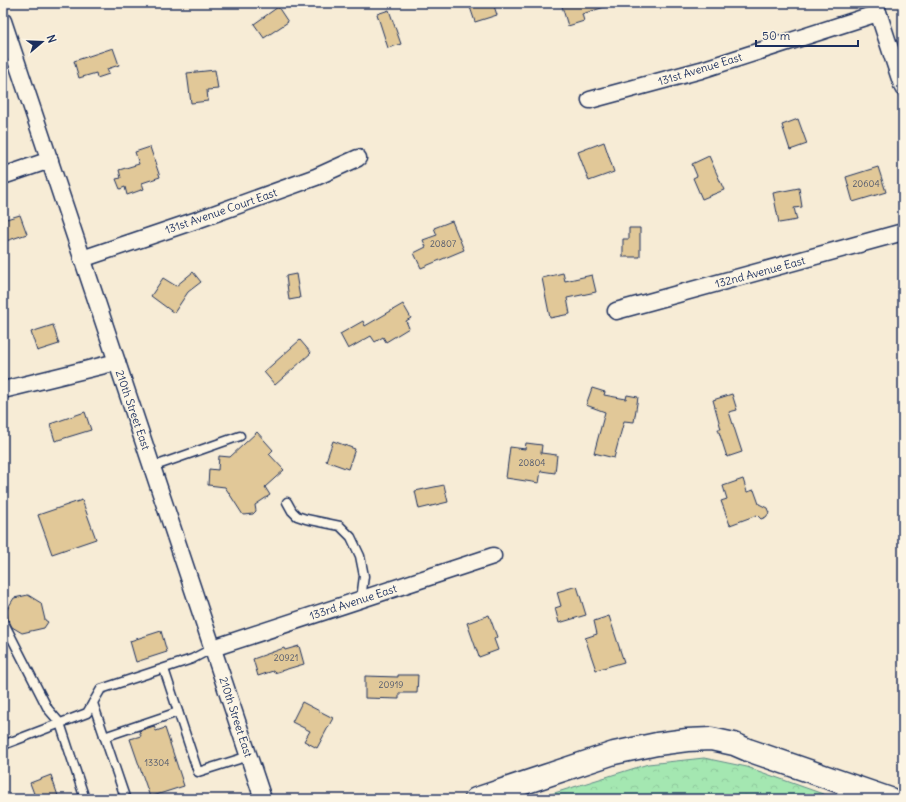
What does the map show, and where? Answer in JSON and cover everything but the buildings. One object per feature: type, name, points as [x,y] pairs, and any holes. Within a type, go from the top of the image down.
[{"type":"main road","points":[[476,799],[614,753],[657,744],[687,740],[711,739],[734,744],[890,799]]},
{"type":"street","points":[[877,8],[903,88]]},
{"type":"street","name":"131st Avenue East","points":[[590,100],[701,70],[877,8]]},
{"type":"street","name":"210th Street East","points":[[3,21],[263,799]]},
{"type":"street","name":"131st Avenue Court East","points":[[82,259],[197,220],[316,177],[358,158]]},
{"type":"street","points":[[3,176],[50,160]]},
{"type":"street","name":"132nd Avenue East","points":[[616,311],[903,232]]},
{"type":"street","points":[[3,390],[117,362]]},
{"type":"street","name":"133rd Avenue East","points":[[213,648],[493,556]]},
{"type":"lane","points":[[152,467],[240,436]]},
{"type":"lane","points":[[287,502],[292,511],[298,516],[340,526],[351,537],[360,556],[364,576],[361,599]]},
{"type":"lane","points":[[3,621],[48,709],[60,723],[85,799]]},
{"type":"lane","points":[[3,745],[87,713],[101,689],[192,659],[213,648]]},
{"type":"lane","points":[[164,669],[198,772],[249,756]]},
{"type":"lane","points":[[93,703],[124,797],[118,799]]},
{"type":"lane","points":[[104,737],[178,712]]},
{"type":"green space","points":[[704,758],[747,767],[837,799],[535,799],[648,764]]}]
